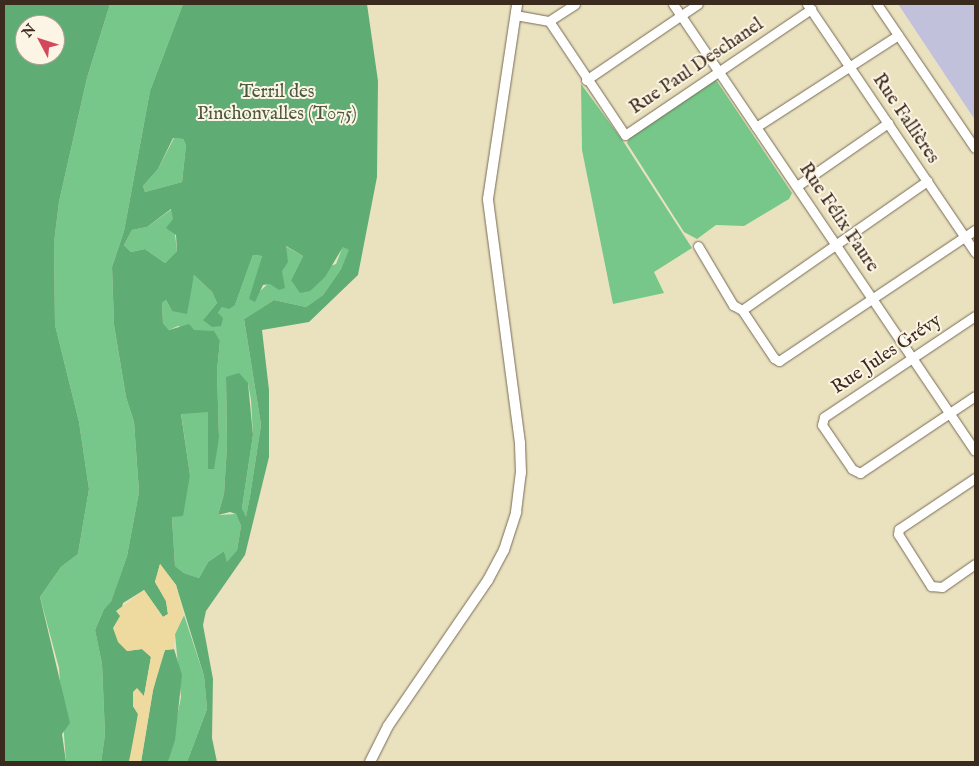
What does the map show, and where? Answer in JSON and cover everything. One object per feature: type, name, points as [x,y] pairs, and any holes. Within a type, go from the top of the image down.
[{"type":"main road","points":[[370,762],[388,726],[488,580],[504,550],[516,512],[521,473],[520,443],[488,199],[517,4]]},
{"type":"street","points":[[516,15],[549,21],[575,4]]},
{"type":"street","name":"Rue Félix Faure","points":[[673,4],[975,451]]},
{"type":"street","points":[[549,21],[586,80],[698,4]]},
{"type":"street","points":[[877,4],[975,148]]},
{"type":"street","name":"Rue Fallières","points":[[809,7],[975,252]]},
{"type":"street","name":"Rue Paul Deschanel","points":[[586,80],[625,135],[719,72],[809,7]]},
{"type":"street","points":[[756,127],[898,35]]},
{"type":"street","points":[[797,186],[888,123]]},
{"type":"street","points":[[742,310],[834,243],[927,180]]},
{"type":"street","points":[[698,246],[733,305],[742,310],[774,358],[779,361],[975,230]]},
{"type":"street","name":"Rue Jules Grévy","points":[[950,412],[860,474],[852,469],[822,425],[824,417],[975,316]]},
{"type":"street","points":[[950,412],[975,396]]},
{"type":"street","points":[[975,478],[899,529],[900,539],[931,586],[942,587],[975,564]]},
{"type":"shaded area","points":[[898,4],[975,4],[975,120]]},
{"type":"green space","points":[[4,4],[110,4],[87,78],[59,202],[54,243],[55,325],[79,422],[89,489],[78,554],[61,567],[40,597],[70,723],[62,734],[66,762],[4,762]]},
{"type":"green space","points":[[110,4],[183,4],[150,91],[124,231],[112,267],[114,325],[126,397],[134,422],[139,492],[127,556],[111,603],[104,609],[95,630],[102,664],[105,735],[101,762],[66,762],[59,668],[40,597],[61,567],[78,554],[89,489],[79,422],[55,325],[54,243],[59,202],[87,78]]},
{"type":"green space","name":"Terril des Pinchonvalles (T075)","points":[[183,4],[367,4],[378,81],[377,177],[358,275],[309,322],[262,330],[269,390],[269,457],[245,555],[206,611],[203,625],[213,679],[212,738],[217,762],[187,762],[207,709],[204,676],[176,585],[160,564],[155,582],[166,601],[168,614],[163,617],[144,590],[123,603],[120,616],[127,651],[142,649],[151,657],[144,696],[133,706],[138,714],[137,728],[129,762],[101,762],[105,735],[102,664],[95,630],[104,609],[111,602],[127,556],[139,492],[134,422],[126,397],[114,325],[112,267],[124,231],[150,91]],"holes":[[[173,138],[183,139],[186,145],[182,182],[145,192],[143,186],[158,169]],[[171,209],[173,219],[166,228],[176,235],[177,251],[165,263],[145,249],[131,252],[124,245],[132,230],[147,227]],[[286,246],[303,256],[291,280],[300,293],[310,291],[325,277],[343,247],[349,250],[341,269],[323,295],[306,307],[274,300],[244,319],[261,425],[250,496],[246,517],[242,508],[253,435],[248,383],[239,373],[226,377],[227,445],[224,494],[218,515],[230,512],[236,514],[241,526],[237,550],[227,562],[224,551],[208,562],[199,578],[184,573],[175,566],[172,517],[183,516],[190,475],[181,414],[208,412],[208,469],[214,469],[219,438],[217,371],[220,341],[214,331],[194,330],[189,324],[169,330],[163,323],[162,303],[166,300],[172,311],[187,314],[194,275],[212,292],[217,303],[203,320],[212,327],[221,326],[223,318],[218,313],[222,307],[229,309],[235,305],[253,255],[262,256],[249,299],[255,302],[263,285],[270,284],[279,290],[285,288],[282,271],[288,262]]]},
{"type":"green space","points":[[716,80],[792,193],[789,199],[744,226],[716,225],[697,239],[684,232],[627,143],[629,137]]},
{"type":"green space","points":[[581,84],[623,141],[692,248],[654,272],[664,293],[613,304],[582,150]]},
{"type":"green space","points":[[174,138],[183,139],[186,145],[182,182],[145,192],[143,186],[158,169]]},
{"type":"green space","points":[[172,209],[177,251],[165,263],[145,249],[131,252],[124,245],[132,230],[147,227]]},
{"type":"green space","points":[[285,246],[303,256],[291,280],[336,264],[343,246],[350,250],[341,269],[323,295],[306,307],[274,300],[244,319],[261,425],[250,496],[246,518],[242,508],[253,435],[251,400],[248,383],[226,377],[227,445],[224,494],[218,515],[236,514],[241,526],[237,550],[227,563],[224,551],[208,562],[199,578],[184,573],[175,566],[172,517],[190,475],[181,413],[208,411],[208,469],[219,438],[217,371],[220,341],[178,326],[169,330],[163,323],[162,303],[166,300],[172,311],[191,288],[194,275],[212,292],[217,303],[203,320],[218,313],[222,307],[235,305],[253,255],[262,256],[250,300],[282,271]]},
{"type":"green space","points":[[184,615],[204,676],[207,709],[187,762],[168,762],[181,697],[175,634]]},
{"type":"green space","points":[[174,649],[182,675],[175,740],[168,762],[141,762],[153,690],[161,659],[165,650]]},
{"type":"sand","points":[[160,564],[176,585],[184,615],[175,634],[174,649],[165,650],[153,690],[141,762],[129,762],[138,714],[133,706],[133,692],[137,688],[144,696],[151,657],[142,649],[127,651],[118,642],[113,628],[120,616],[116,611],[144,590],[163,617],[168,614],[166,601],[155,582]]}]
